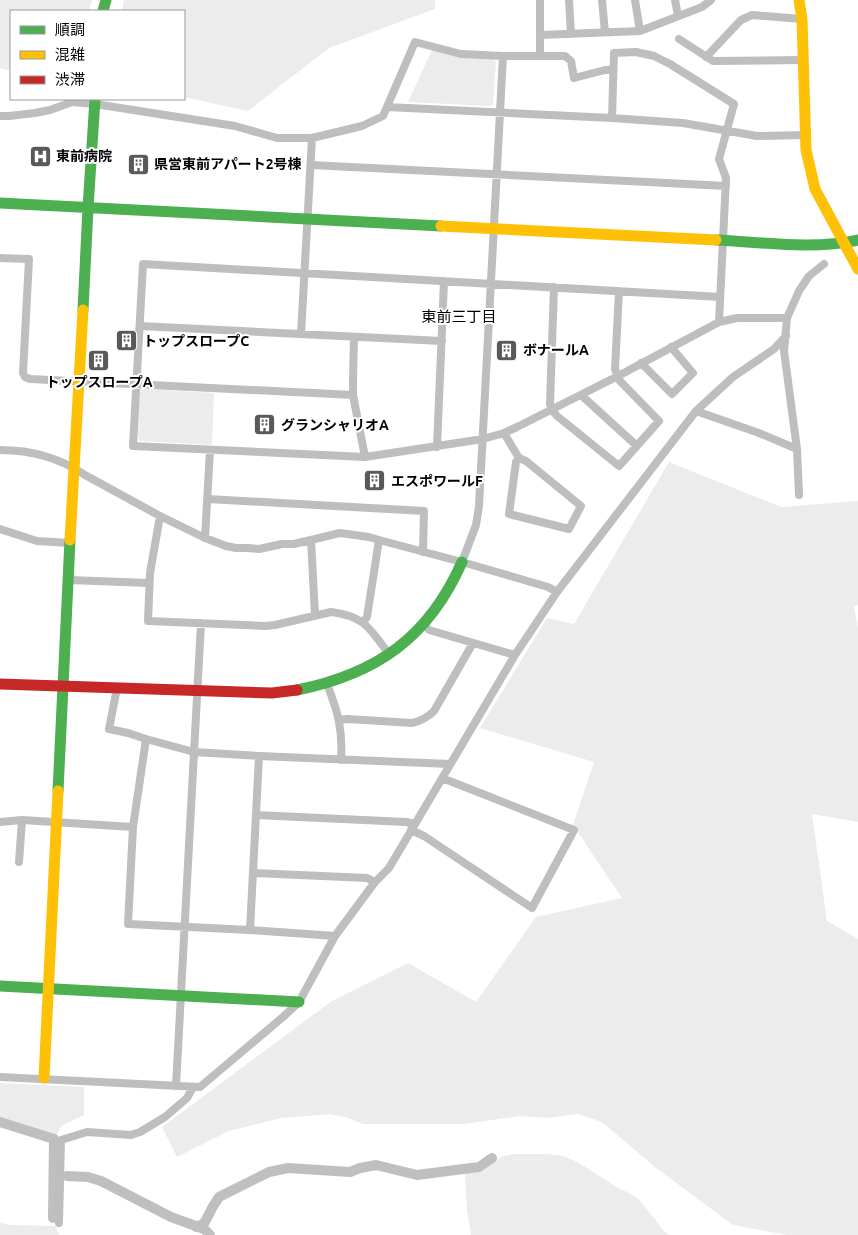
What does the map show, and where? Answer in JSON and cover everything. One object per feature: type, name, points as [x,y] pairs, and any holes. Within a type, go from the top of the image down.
[{"type":"street","points":[[540,0],[540,56]]},
{"type":"street","points":[[569,0],[571,34]]},
{"type":"street","points":[[602,0],[605,32]]},
{"type":"street","points":[[635,0],[640,31]]},
{"type":"street","points":[[676,0],[678,16]]},
{"type":"street","points":[[540,35],[640,31],[702,7],[711,0]]},
{"type":"street","points":[[799,0],[804,60],[806,150],[809,166],[815,189],[858,269]]},
{"type":"street","points":[[706,57],[741,20],[752,16],[802,19]]},
{"type":"street","points":[[679,39],[713,61],[804,60]]},
{"type":"street","points":[[0,116],[35,113],[72,102],[95,101],[235,126],[277,138],[312,138],[362,126],[383,116],[415,42],[460,54],[565,56],[571,61],[574,78],[605,70],[613,70]]},
{"type":"street","points":[[612,118],[614,53],[636,52],[654,56],[734,104],[719,159],[726,178],[726,186],[718,322]]},
{"type":"street","points":[[0,684],[272,693],[298,691],[327,684],[366,668],[406,641],[437,608],[450,588],[462,562],[476,526],[479,506],[503,56]]},
{"type":"street","points":[[44,1078],[70,543],[95,101]]},
{"type":"street","points":[[388,107],[683,123],[757,136],[806,135]]},
{"type":"street","points":[[301,334],[312,138]]},
{"type":"street","points":[[311,165],[726,186]]},
{"type":"street","points":[[0,203],[812,245],[858,240]]},
{"type":"street","points":[[0,258],[29,259],[23,373],[25,377],[30,379],[353,395]]},
{"type":"street","points":[[720,297],[143,264],[133,446],[365,457],[483,439],[504,433],[552,410],[718,322],[737,318],[787,318]]},
{"type":"street","points":[[799,496],[797,449],[784,351],[787,318],[799,291],[809,276],[824,264]]},
{"type":"street","points":[[437,446],[444,281]]},
{"type":"street","points":[[554,287],[550,404],[552,410],[619,466],[659,421],[620,381],[615,369],[619,291]]},
{"type":"street","points":[[140,326],[442,341]]},
{"type":"street","points":[[0,1077],[200,1088],[299,1002],[335,936],[375,882],[389,868],[515,655],[557,592],[696,411],[733,378],[774,349],[786,336]]},
{"type":"street","points":[[354,337],[353,395],[365,457]]},
{"type":"street","points":[[641,363],[672,394],[693,373],[671,347]]},
{"type":"street","points":[[581,395],[637,446]]},
{"type":"street","points":[[696,411],[759,433],[797,449]]},
{"type":"street","points":[[504,433],[519,458],[526,461],[581,506],[569,529],[509,514],[516,462],[519,458]]},
{"type":"street","points":[[0,450],[17,450],[62,462],[160,516],[226,546],[259,549],[282,544],[294,544],[340,533],[369,537],[548,587],[557,592]]},
{"type":"street","points":[[205,538],[210,450]]},
{"type":"street","points":[[208,499],[424,511],[422,552]]},
{"type":"street","points":[[160,516],[150,572],[148,621],[265,626],[331,612],[340,613],[363,622],[389,654]]},
{"type":"street","points":[[0,529],[37,541],[70,543]]},
{"type":"street","points":[[311,540],[315,615]]},
{"type":"street","points":[[363,622],[367,617],[379,540]]},
{"type":"street","points":[[69,580],[149,583]]},
{"type":"street","points":[[176,1086],[201,623]]},
{"type":"street","points":[[423,624],[429,630],[515,655]]},
{"type":"street","points":[[339,720],[412,722],[429,717],[473,644]]},
{"type":"street","points":[[327,684],[339,720],[342,742],[341,760]]},
{"type":"street","points":[[117,688],[110,729],[194,752],[450,764]]},
{"type":"street","points":[[146,739],[133,827],[128,924],[335,936]]},
{"type":"street","points":[[250,930],[259,756]]},
{"type":"street","points":[[256,815],[406,822],[532,908],[574,830],[442,778]]},
{"type":"street","points":[[19,862],[22,820]]},
{"type":"street","points":[[0,822],[22,820],[133,827]]},
{"type":"street","points":[[253,873],[367,878],[375,882]]},
{"type":"street","points":[[0,986],[299,1002]]},
{"type":"street","points":[[59,1223],[61,1140],[87,1132],[131,1135],[140,1132],[188,1098],[193,1087]]},
{"type":"shaded area","points":[[0,0],[92,0],[89,10],[10,10],[10,71],[0,68]]},
{"type":"shaded area","points":[[124,0],[435,0],[435,9],[329,48],[248,111],[185,97],[185,10],[122,10]]},
{"type":"shaded area","points":[[432,50],[491,58],[496,62],[493,104],[490,106],[408,102]]},
{"type":"shaded area","points":[[145,389],[214,393],[212,445],[140,441],[138,437],[140,392]]},
{"type":"shaded area","points":[[669,462],[781,507],[858,501],[858,605],[854,606],[858,630],[858,822],[812,814],[827,921],[858,939],[858,1235],[787,1235],[733,1225],[656,1168],[602,1122],[578,1114],[547,1118],[519,1116],[465,1124],[363,1124],[346,1117],[330,1114],[281,1118],[229,1131],[177,1157],[162,1127],[332,1001],[408,963],[476,1002],[536,917],[622,898],[573,825],[594,762],[480,728],[547,618],[574,624]]},
{"type":"shaded area","points":[[0,1083],[84,1087],[84,1115],[61,1126],[56,1137],[0,1119]]},
{"type":"shaded area","points":[[513,1154],[564,1156],[579,1163],[633,1195],[665,1232],[670,1235],[471,1235],[467,1210],[465,1174],[479,1170],[501,1157]]},
{"type":"shaded area","points":[[0,1222],[9,1225],[56,1226],[60,1235],[0,1235]]},
{"type":"waterway","points":[[0,1122],[54,1139],[53,1218]]},
{"type":"waterway","points":[[196,1227],[205,1222],[219,1197],[269,1172],[288,1168],[350,1172],[376,1165],[417,1175],[479,1167],[492,1158]]},
{"type":"waterway","points":[[67,1176],[88,1177],[101,1181],[171,1217],[204,1229],[210,1235]]},
{"type":"traffic: fast","points":[[103,10],[106,0]]},
{"type":"traffic: fast","points":[[83,310],[95,100]]},
{"type":"traffic: fast","points":[[0,203],[441,226]]},
{"type":"traffic: fast","points":[[716,240],[805,245],[858,240]]},
{"type":"traffic: fast","points":[[58,791],[70,540]]},
{"type":"traffic: fast","points":[[297,690],[352,674],[376,662],[397,648],[434,611],[449,588],[462,562]]},
{"type":"traffic: fast","points":[[0,986],[299,1002]]},
{"type":"traffic: slow","points":[[799,0],[802,19],[806,150],[815,189],[858,269]]},
{"type":"traffic: slow","points":[[441,226],[716,240]]},
{"type":"traffic: slow","points":[[70,540],[83,310]]},
{"type":"traffic: slow","points":[[44,1078],[58,791]]},
{"type":"traffic: jam","points":[[0,684],[272,693],[297,690]]},
{"type":"place","name":"東前病院","points":[[40,156]]},
{"type":"place","name":"県営東前アパート2号棟","points":[[138,164]]},
{"type":"place","name":"トップスロープC","points":[[127,341]]},
{"type":"place","name":"ボナールA","points":[[507,350]]},
{"type":"place","name":"トップスロープA","points":[[99,360]]},
{"type":"place","name":"グランシャリオA","points":[[265,425]]},
{"type":"place","name":"エスポワールF","points":[[375,481]]},
{"type":"district","name":"東前三丁目","points":[[459,316]]}]
